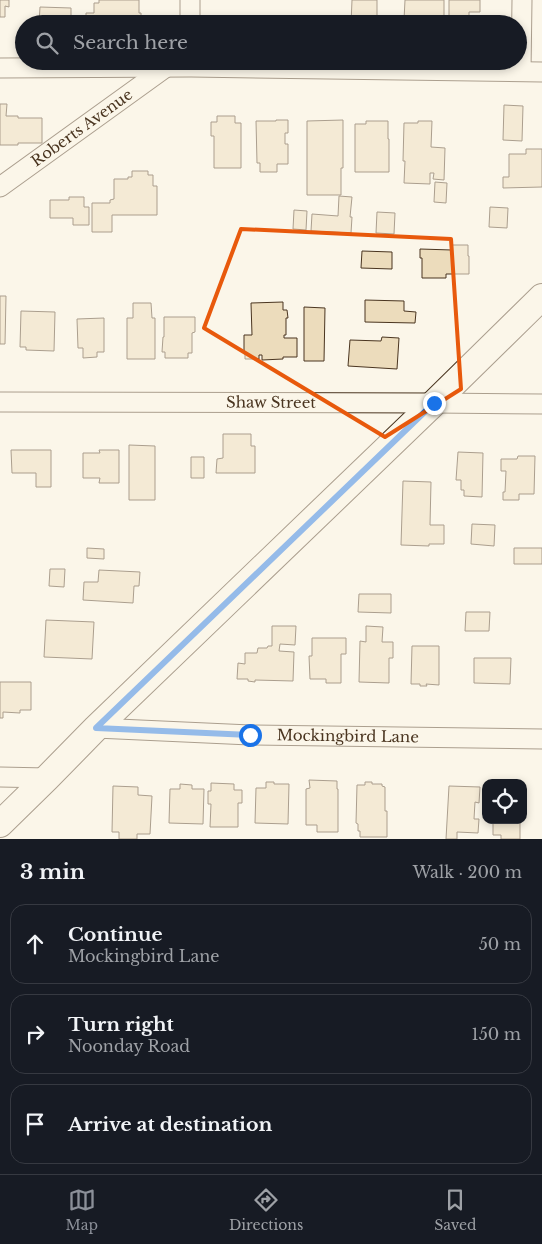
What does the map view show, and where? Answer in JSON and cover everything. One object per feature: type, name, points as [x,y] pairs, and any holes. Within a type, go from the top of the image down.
[{"type":"street","points":[[190,0],[190,15]]},
{"type":"street","points":[[522,0],[522,15]]},
{"type":"street","points":[[0,68],[15,68]]},
{"type":"street","name":"Roberts Avenue","points":[[0,187],[162,70]]},
{"type":"street","points":[[474,70],[542,72]]},
{"type":"street","points":[[0,824],[96,728],[542,297]]},
{"type":"street","name":"Shaw Street","points":[[0,402],[542,404]]},
{"type":"street","name":"Mockingbird Lane","points":[[96,728],[250,735],[542,739]]},
{"type":"street","points":[[0,777],[47,778]]},
{"type":"highlighted area","points":[[241,229],[451,239],[461,389],[385,437],[204,328]]},
{"type":"building","points":[[0,0],[9,0],[9,7],[5,6],[5,17],[0,17]]},
{"type":"building","points":[[99,0],[139,0],[139,13],[141,15],[86,15],[86,13],[94,13],[94,3],[99,3]]},
{"type":"building","points":[[352,0],[377,0],[377,15],[351,15]]},
{"type":"building","points":[[405,0],[444,0],[444,15],[404,15]]},
{"type":"building","points":[[449,0],[480,0],[480,12],[469,12],[469,15],[449,15]]},
{"type":"building","points":[[40,7],[71,8],[71,15],[40,15]]},
{"type":"building","points":[[0,104],[7,104],[6,116],[42,118],[42,143],[0,145]]},
{"type":"building","points":[[504,105],[523,106],[522,141],[503,140]]},
{"type":"building","points":[[217,116],[235,116],[235,123],[241,123],[241,168],[214,168],[214,136],[211,136],[211,122],[217,122]]},
{"type":"building","points":[[288,120],[288,133],[285,133],[285,144],[288,144],[288,164],[277,164],[277,172],[260,172],[260,163],[257,163],[256,121]]},
{"type":"building","points":[[343,120],[341,195],[307,195],[307,121]]},
{"type":"building","points":[[366,121],[388,121],[389,172],[355,172],[355,124],[366,124]]},
{"type":"building","points":[[418,121],[432,121],[431,147],[445,148],[444,180],[433,179],[434,173],[430,173],[430,184],[404,183],[404,123],[418,123]]},
{"type":"building","points":[[526,149],[542,149],[542,187],[503,188],[503,177],[509,177],[509,154],[526,154]]},
{"type":"building","points":[[132,171],[148,171],[148,175],[153,175],[153,186],[157,186],[157,215],[112,215],[112,232],[92,232],[92,203],[110,203],[110,200],[114,199],[114,179],[128,179],[128,177],[132,177]]},
{"type":"building","points":[[435,182],[447,183],[446,203],[434,202]]},
{"type":"building","points":[[339,196],[352,197],[351,233],[311,231],[312,214],[338,216]]},
{"type":"building","points":[[69,197],[84,197],[84,207],[89,207],[89,225],[73,225],[73,218],[50,218],[50,200],[69,200]]},
{"type":"building","points":[[490,207],[508,208],[507,228],[489,227]]},
{"type":"building","points":[[294,210],[307,211],[306,230],[293,229]]},
{"type":"building","points":[[377,212],[395,213],[394,234],[376,233]]},
{"type":"building","points":[[452,245],[468,245],[469,274],[446,274],[446,278],[422,278],[420,249],[452,250]]},
{"type":"building","points":[[362,251],[392,252],[392,269],[361,268]]},
{"type":"building","points":[[0,296],[6,296],[5,344],[0,344]]},
{"type":"building","points":[[365,300],[404,301],[404,311],[416,312],[415,323],[365,322]]},
{"type":"building","points":[[283,302],[283,310],[287,310],[288,318],[286,318],[286,335],[284,335],[284,338],[297,338],[297,357],[262,360],[262,355],[259,355],[259,359],[245,359],[244,335],[252,335],[251,303]]},
{"type":"building","points":[[133,303],[151,303],[152,318],[155,318],[155,359],[127,359],[127,318],[133,318]]},
{"type":"building","points":[[304,307],[325,308],[324,361],[304,361]]},
{"type":"building","points":[[21,311],[55,312],[54,351],[26,350],[26,347],[20,347]]},
{"type":"building","points":[[164,317],[195,317],[195,332],[192,333],[192,353],[188,353],[188,358],[165,358],[165,352],[162,352]]},
{"type":"building","points":[[104,318],[104,352],[97,352],[97,357],[83,358],[83,348],[78,348],[77,319]]},
{"type":"building","points":[[382,337],[399,338],[397,369],[348,366],[350,340],[381,341]]},
{"type":"building","points":[[223,434],[251,434],[251,446],[255,446],[255,473],[216,473],[217,459],[223,458]]},
{"type":"building","points":[[129,445],[155,446],[155,500],[129,500]]},
{"type":"building","points":[[11,450],[51,450],[51,487],[36,487],[36,473],[12,473]]},
{"type":"building","points":[[99,450],[119,450],[119,483],[99,483],[100,478],[83,478],[83,453],[100,453]]},
{"type":"building","points":[[458,452],[483,453],[482,497],[464,496],[464,490],[461,490],[461,480],[456,480]]},
{"type":"building","points":[[518,456],[535,456],[534,494],[519,494],[519,500],[503,500],[506,471],[501,471],[501,459],[517,459]]},
{"type":"building","points":[[191,457],[204,457],[204,478],[191,478]]},
{"type":"building","points":[[403,481],[431,482],[430,525],[444,525],[444,544],[429,544],[429,546],[401,545]]},
{"type":"building","points":[[472,524],[495,525],[494,546],[471,544]]},
{"type":"building","points":[[87,548],[104,549],[104,559],[87,558]]},
{"type":"building","points":[[514,548],[542,548],[542,564],[514,564]]},
{"type":"building","points":[[50,569],[65,569],[64,587],[49,586]]},
{"type":"building","points":[[99,570],[140,572],[139,586],[134,586],[133,603],[83,600],[84,582],[98,582]]},
{"type":"building","points":[[359,594],[391,594],[391,613],[358,612]]},
{"type":"building","points":[[466,612],[490,612],[489,631],[465,631]]},
{"type":"building","points":[[46,620],[94,622],[92,659],[44,657]]},
{"type":"building","points":[[272,626],[296,626],[295,645],[280,644],[279,651],[294,652],[293,681],[255,680],[255,682],[248,681],[248,679],[237,679],[238,663],[245,664],[245,653],[257,653],[258,648],[272,646]]},
{"type":"building","points":[[366,626],[383,627],[382,642],[393,642],[393,658],[389,658],[389,683],[359,682],[360,641],[366,642]]},
{"type":"building","points":[[312,638],[346,638],[346,654],[341,654],[341,683],[326,683],[326,679],[310,679],[309,656],[312,656]]},
{"type":"building","points":[[412,646],[439,646],[439,685],[426,684],[427,686],[420,686],[420,684],[411,684]]},
{"type":"building","points":[[474,658],[511,658],[510,684],[474,683]]},
{"type":"building","points":[[0,682],[31,682],[31,710],[20,710],[20,713],[3,712],[3,718],[0,718]]},
{"type":"building","points":[[309,780],[337,781],[338,832],[317,832],[317,825],[306,825],[306,789],[310,788]]},
{"type":"building","points":[[266,782],[289,784],[288,824],[255,823],[256,788],[266,788]]},
{"type":"building","points":[[365,782],[382,784],[385,787],[387,837],[360,837],[358,824],[356,823],[357,785],[365,785]]},
{"type":"building","points":[[211,783],[234,784],[234,790],[242,790],[242,803],[238,803],[238,827],[210,827],[211,804],[208,804],[208,791],[211,791]]},
{"type":"building","points":[[180,784],[192,785],[192,789],[204,789],[203,824],[169,823],[170,789],[180,789]]},
{"type":"building","points":[[113,786],[138,787],[138,795],[152,796],[150,834],[137,834],[137,839],[119,839],[119,832],[112,832]]},
{"type":"building","points":[[449,786],[480,787],[479,803],[475,802],[474,819],[479,819],[478,833],[457,832],[457,839],[446,839]]},
{"type":"building","points":[[493,824],[520,824],[520,839],[501,839],[501,835],[493,835]]},
{"type":"route","points":[[250,735],[96,728],[434,403]]}]
